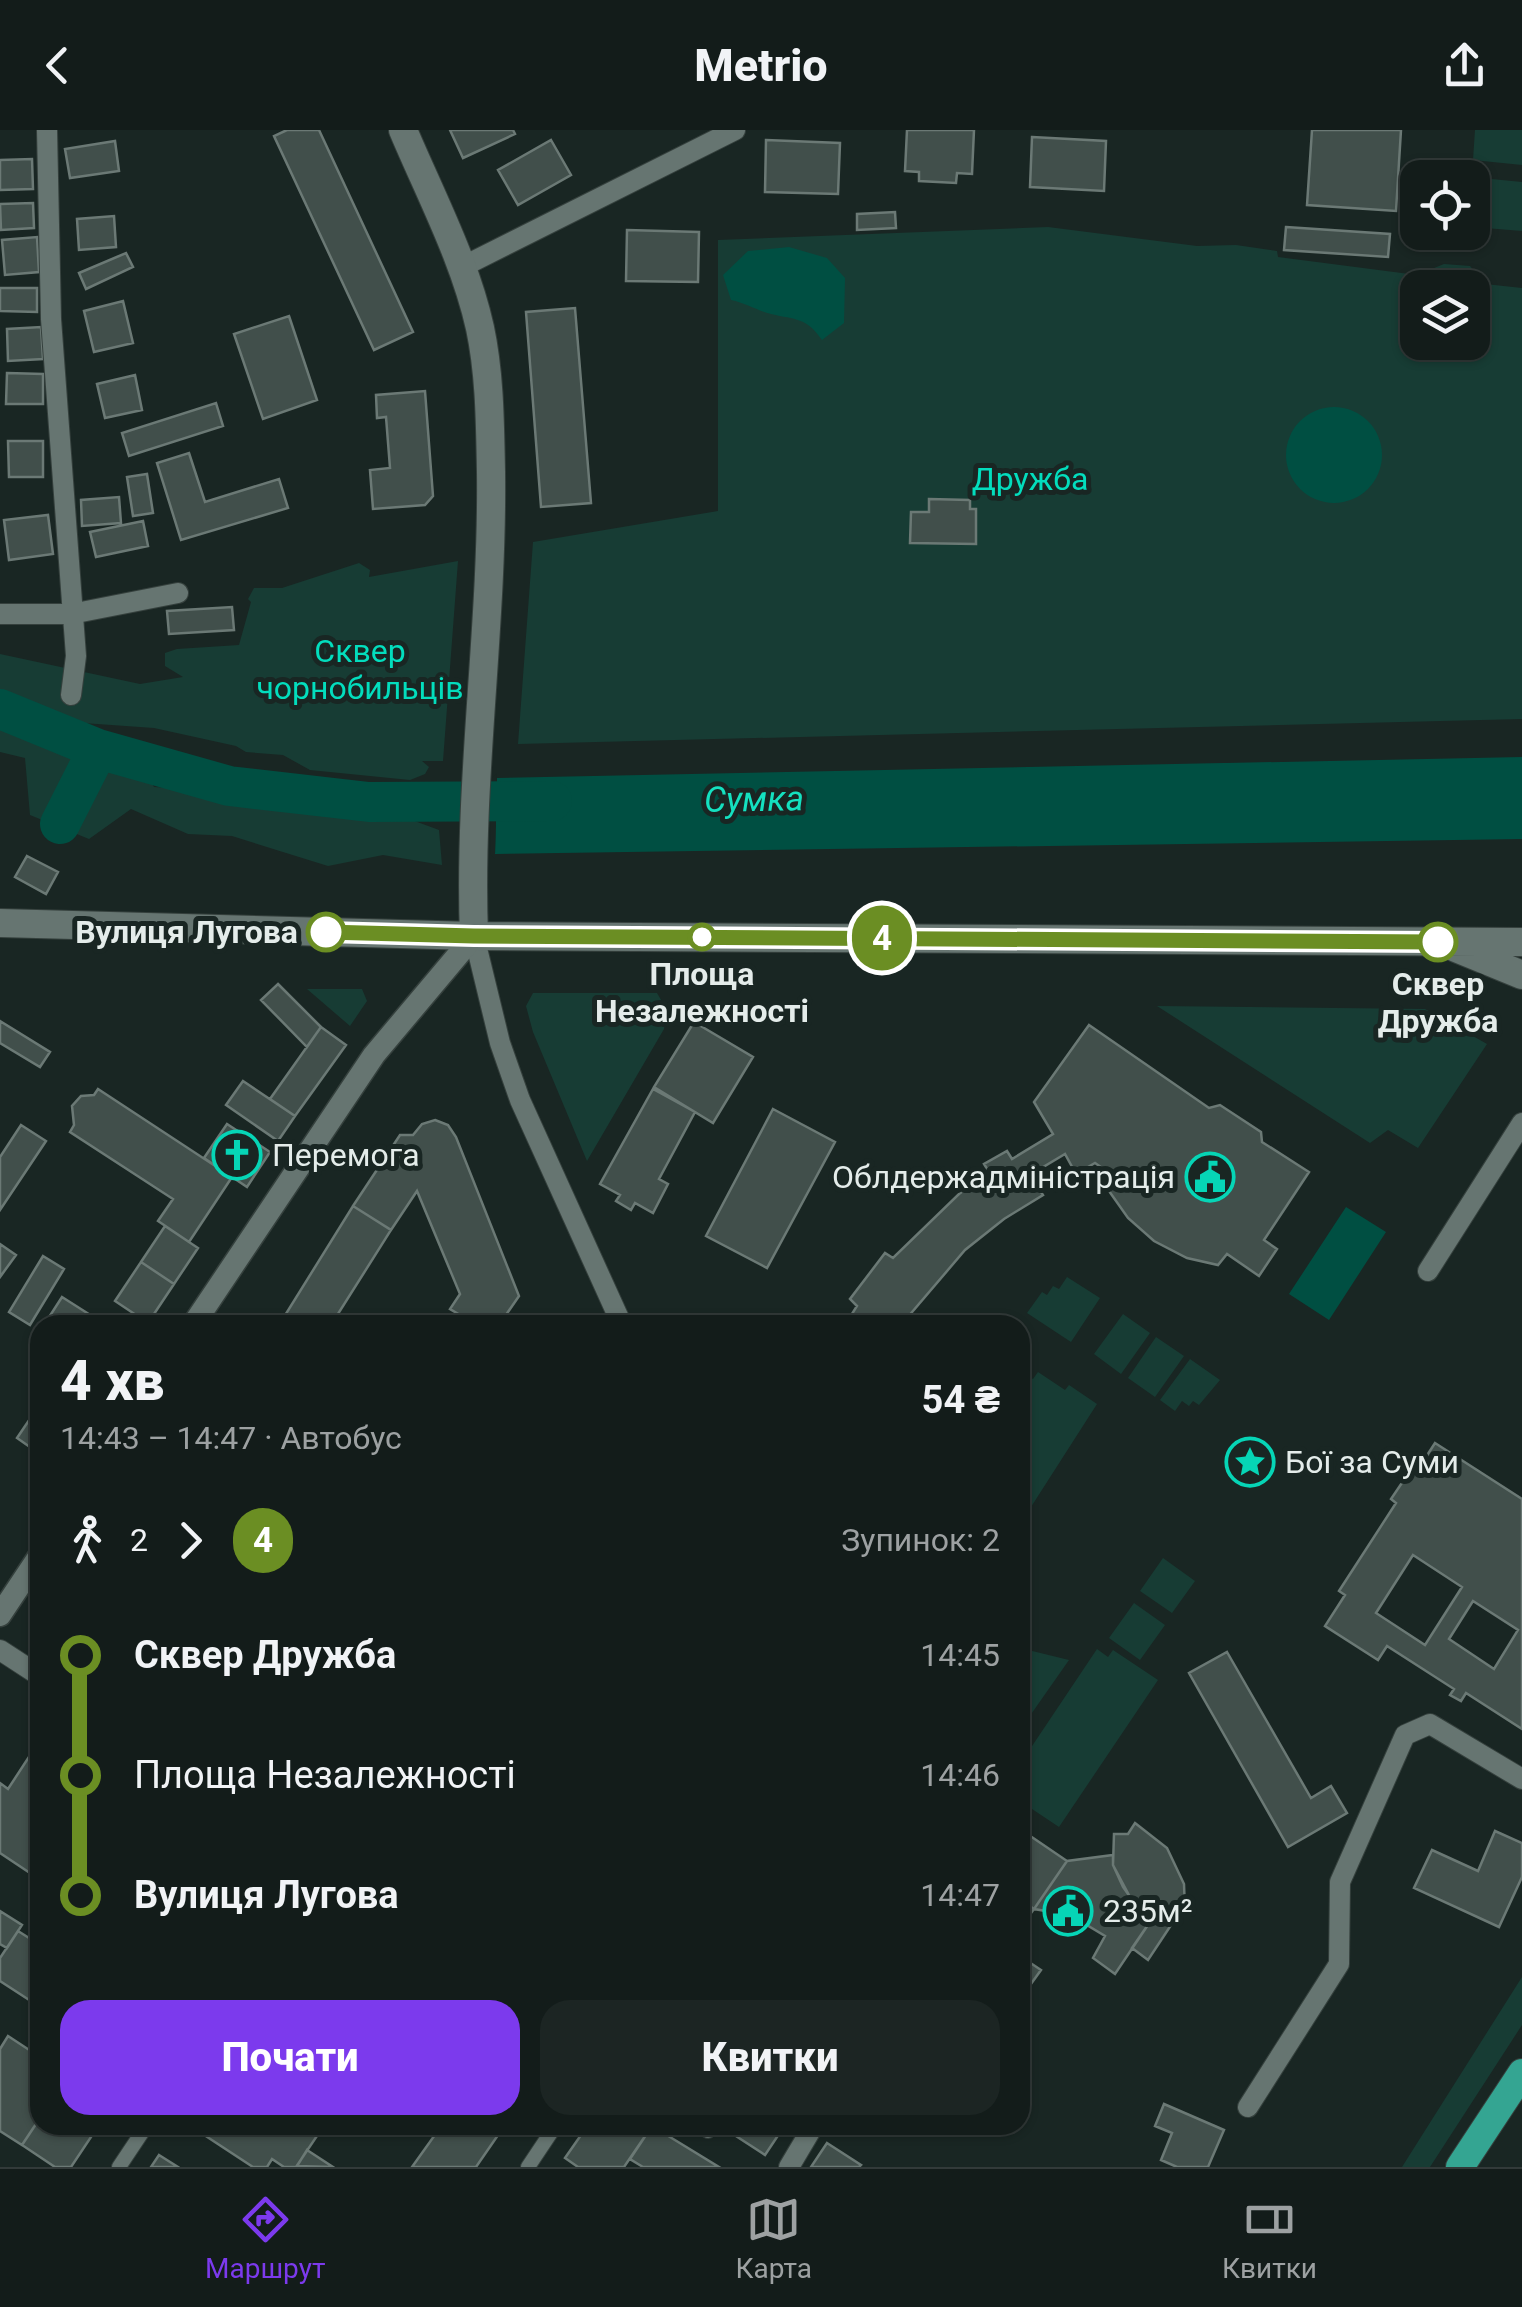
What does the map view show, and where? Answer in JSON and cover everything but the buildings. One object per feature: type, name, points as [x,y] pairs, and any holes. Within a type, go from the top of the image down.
[{"type":"main road","points":[[403,130],[462,268],[480,329],[490,441],[492,542],[477,758],[474,936]]},
{"type":"main road","points":[[0,923],[474,936],[1522,942]]},
{"type":"main road","points":[[1441,942],[1522,975]]},
{"type":"main road","points":[[1460,2167],[1522,2073]]},
{"type":"street","points":[[46,130],[51,319],[76,656],[71,695]]},
{"type":"street","points":[[462,268],[735,130]]},
{"type":"street","points":[[0,614],[71,614],[178,593]]},
{"type":"street","points":[[201,1315],[374,1056],[474,936]]},
{"type":"street","points":[[474,936],[500,1043],[520,1100],[617,1315]]},
{"type":"street","points":[[1428,1271],[1522,1123]]},
{"type":"street","points":[[0,1615],[30,1571]]},
{"type":"street","points":[[0,1650],[30,1670]]},
{"type":"street","points":[[1248,2107],[1340,1964],[1340,1882],[1405,1735],[1430,1724],[1522,1779]]},
{"type":"street","points":[[119,2167],[140,2135]]},
{"type":"street","points":[[528,2167],[549,2135]]},
{"type":"street","points":[[789,2167],[808,2135]]},
{"type":"green space","points":[[1475,130],[1522,130],[1522,165],[1473,160]]},
{"type":"green space","points":[[1490,179],[1522,182],[1522,231],[1490,228]]},
{"type":"green space","name":"Дружба","points":[[1048,227],[1197,246],[1236,245],[1277,251],[1278,257],[1400,273],[1400,360],[1490,360],[1490,285],[1522,288],[1522,719],[518,744],[533,542],[718,511],[718,240]]},
{"type":"green space","name":"Дружба","points":[[1444,264],[1470,266],[1473,270],[1429,270]]},
{"type":"green space","name":"Сквер чорнобильців","points":[[458,561],[443,761],[422,761],[429,767],[425,774],[410,780],[310,770],[283,755],[246,752],[236,746],[154,728],[69,722],[111,752],[137,757],[154,787],[225,791],[256,805],[371,800],[439,830],[442,865],[383,855],[328,866],[232,836],[188,834],[131,809],[89,839],[30,815],[25,758],[0,752],[0,654],[140,684],[183,677],[165,666],[165,653],[239,645],[251,602],[248,599],[254,588],[282,588],[359,563],[370,570],[369,577]]},
{"type":"green space","points":[[307,989],[362,989],[367,1001],[350,1026]]},
{"type":"green space","points":[[533,993],[657,993],[667,1010],[664,1029],[587,1161],[533,1032],[526,1006]]},
{"type":"green space","points":[[1157,1006],[1425,1009],[1487,1044],[1418,1148],[1388,1130],[1370,1143]]},
{"type":"green space","points":[[1067,1277],[1100,1298],[1071,1342],[1027,1313],[1042,1292],[1047,1295],[1053,1286],[1059,1289]]},
{"type":"green space","points":[[1123,1314],[1150,1333],[1121,1374],[1094,1354]]},
{"type":"green space","points":[[1156,1337],[1184,1356],[1155,1397],[1128,1378]]},
{"type":"green space","points":[[1190,1359],[1220,1380],[1199,1405],[1193,1401],[1189,1406],[1182,1401],[1175,1411],[1160,1400]]},
{"type":"green space","points":[[1038,1372],[1065,1390],[1069,1385],[1097,1404],[1030,1509],[1030,1377],[1033,1379]]},
{"type":"green space","points":[[1163,1558],[1195,1581],[1172,1613],[1140,1591]]},
{"type":"green space","points":[[1134,1603],[1165,1625],[1140,1660],[1109,1638]]},
{"type":"green space","points":[[1097,1649],[1108,1657],[1113,1650],[1158,1680],[1059,1827],[1030,1808],[1030,1749]]},
{"type":"green space","points":[[1030,1650],[1069,1660],[1030,1716]]},
{"type":"green space","points":[[1522,1977],[1522,2025],[1430,2167],[1402,2167]]},
{"type":"water","points":[[789,247],[827,258],[845,278],[844,323],[822,340],[800,321],[731,300],[723,275],[748,251]]},
{"type":"water","points":[[1334,407],[1352,410],[1368,421],[1379,437],[1379,473],[1368,489],[1352,500],[1334,503],[1316,500],[1300,489],[1289,473],[1286,455],[1289,437],[1300,421],[1316,410]]},
{"type":"water","points":[[1522,757],[1522,839],[495,854],[497,778]]},
{"type":"water","points":[[1346,1207],[1386,1232],[1329,1320],[1289,1294]]},
{"type":"pier","points":[[497,773],[495,859],[490,854],[492,778]]},
{"type":"waterway","name":"Сумка","points":[[0,709],[98,749],[229,786],[369,802],[552,801]]},
{"type":"waterway","points":[[60,824],[98,749]]},
{"type":"bus line","name":"4","points":[[326,932],[1438,942]]},
{"type":"place","name":"Вулиця Лугова","points":[[326,932]]},
{"type":"place","name":"Площа Незалежності","points":[[702,937]]},
{"type":"place","name":"Сквер Дружба","points":[[1438,942]]},
{"type":"place","name":"Перемога","points":[[237,1155]]},
{"type":"place","name":"Облдержадміністрація","points":[[1210,1177]]},
{"type":"place","name":"Бої за Суми","points":[[1250,1462]]},
{"type":"place","name":"235м²","points":[[1068,1911]]}]
